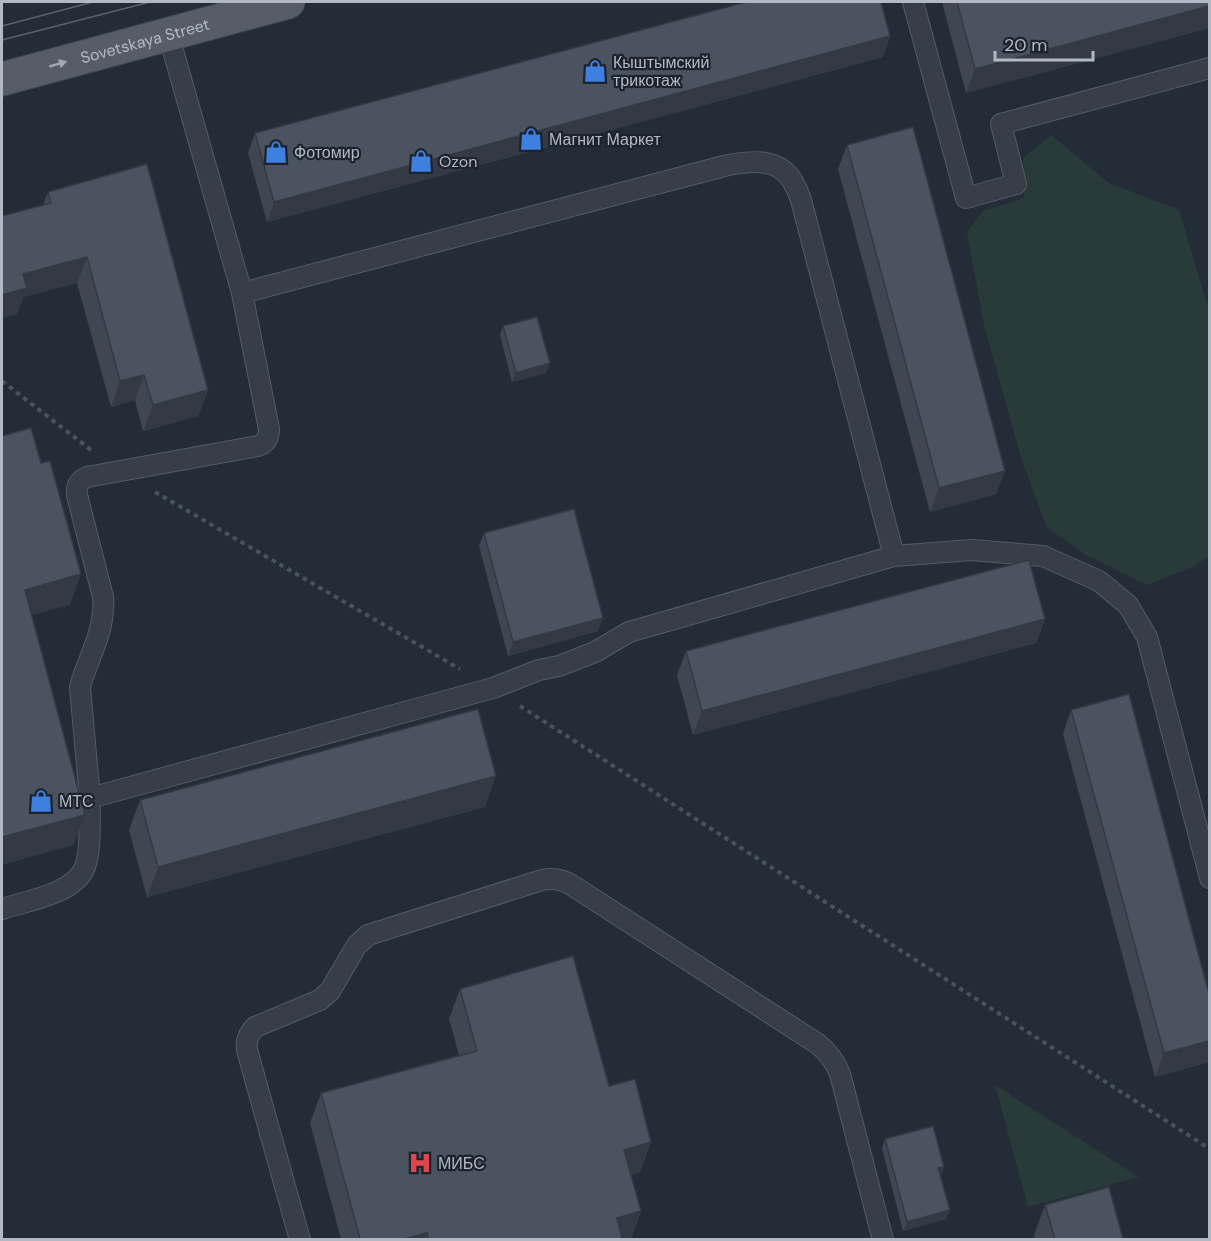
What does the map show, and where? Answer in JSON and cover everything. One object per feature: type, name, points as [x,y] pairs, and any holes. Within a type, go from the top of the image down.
[{"type":"main road","name":"Sovetskaya Street","points":[[2,80],[288,2]]},
{"type":"lane","points":[[913,2],[966,198],[1016,184],[1001,124],[1209,68]]},
{"type":"lane","points":[[2,909],[58,892],[73,883],[84,869],[88,852],[90,798],[80,688],[103,622],[104,609],[76,489],[78,483],[87,477],[258,446],[267,440],[269,435],[242,292],[168,33]]},
{"type":"lane","points":[[242,292],[728,165],[753,161],[778,166],[792,179],[801,200],[894,556]]},
{"type":"lane","points":[[90,798],[493,688],[595,652],[629,632],[894,556],[972,550],[1043,556],[1099,580],[1128,605],[1147,637],[1209,878]]},
{"type":"lane","points":[[300,1239],[247,1050],[246,1042],[249,1034],[262,1023],[326,996],[357,945],[368,935],[552,878],[570,884],[828,1052],[836,1062],[840,1074],[883,1239]]},
{"type":"path","points":[[2,381],[117,471],[493,688],[1209,1149]]},
{"type":"shaded area","points":[[1051,135],[1109,183],[1179,210],[1209,310],[1209,557],[1192,567],[1147,585],[1088,556],[1047,528],[1022,461],[984,325],[967,232],[983,211],[1024,198],[1023,158]]},
{"type":"shaded area","points":[[995,1085],[1139,1177],[1028,1207]]},
{"type":"building","points":[[746,2],[881,2],[890,36],[274,202],[255,133]]},
{"type":"building","points":[[957,2],[1209,2],[1209,6],[975,69]]},
{"type":"building","points":[[913,127],[1005,471],[939,488],[847,145]]},
{"type":"building","points":[[147,164],[208,390],[153,405],[144,375],[120,381],[87,257],[23,274],[27,288],[2,295],[2,216],[51,203],[48,192]]},
{"type":"building","points":[[537,317],[550,363],[516,373],[503,326]]},
{"type":"building","points":[[31,428],[41,463],[50,461],[81,574],[25,590],[85,815],[2,837],[2,436]]},
{"type":"building","points":[[574,509],[603,618],[513,642],[484,533]]},
{"type":"building","points":[[1029,560],[1045,619],[702,711],[686,651]]},
{"type":"building","points":[[1129,694],[1209,994],[1209,1041],[1164,1053],[1071,710]]},
{"type":"building","points":[[478,709],[496,776],[158,867],[140,800]]},
{"type":"building","points":[[573,956],[609,1086],[635,1079],[651,1142],[624,1150],[641,1211],[617,1218],[622,1239],[429,1239],[427,1233],[404,1239],[360,1239],[321,1093],[477,1051],[460,989]]},
{"type":"building","points":[[933,1126],[944,1167],[938,1168],[950,1210],[907,1222],[885,1139]]},
{"type":"building","points":[[1109,1187],[1123,1239],[1055,1239],[1045,1205]]},
{"type":"tram line","points":[[2,26],[93,2]]},
{"type":"tram line","points":[[2,40],[150,2]]},
{"type":"place","name":"Кыштымский трикотаж","points":[[595,71]]},
{"type":"place","name":"Магнит Маркет","points":[[531,139]]},
{"type":"place","name":"Фотомир","points":[[276,152]]},
{"type":"place","name":"Ozon","points":[[421,161]]},
{"type":"place","name":"МТС","points":[[41,801]]},
{"type":"place","name":"МИБС","points":[[420,1163]]}]
